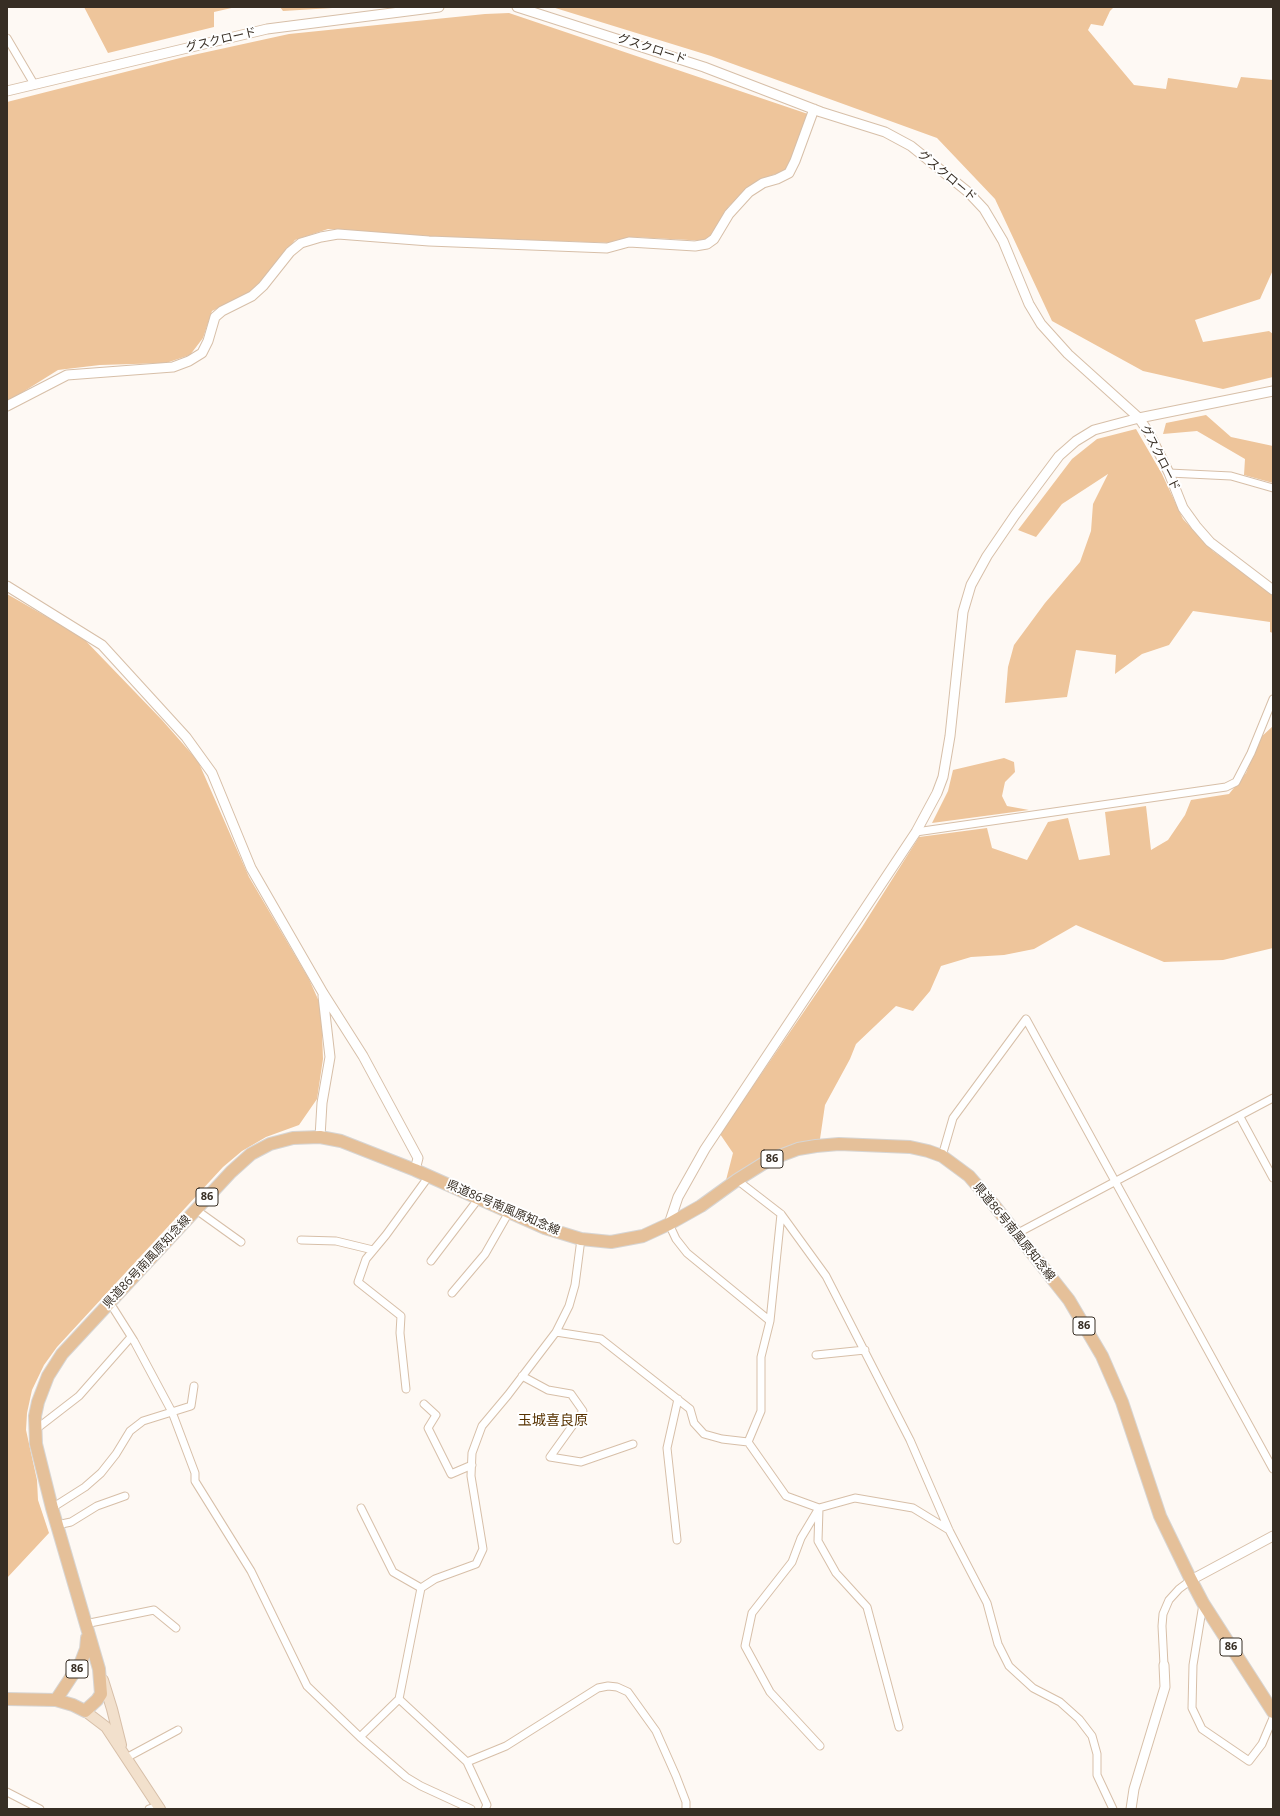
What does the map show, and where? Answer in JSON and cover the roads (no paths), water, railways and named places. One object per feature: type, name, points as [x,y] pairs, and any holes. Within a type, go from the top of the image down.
[{"type":"main road","name":"県道86号南風原知念線","points":[[85,1711],[100,1697],[99,1669],[52,1508],[39,1458],[35,1430],[38,1402],[50,1372],[62,1354],[195,1209],[251,1154],[270,1144],[293,1138],[320,1137],[341,1141],[415,1170],[544,1228],[597,1242],[624,1241],[643,1236],[669,1224],[701,1206],[737,1180],[769,1160],[798,1149],[839,1144],[910,1147],[942,1156],[969,1176],[994,1205],[1069,1300],[1102,1356],[1122,1402],[1160,1516],[1191,1580],[1203,1603],[1273,1712]]},
{"type":"main road","name":"県道86号南風原知念線","points":[[56,1700],[81,1662],[86,1649],[86,1628]]},
{"type":"main road","points":[[99,1669],[124,1754]]},
{"type":"main road","points":[[7,1699],[56,1700],[74,1705],[85,1711],[106,1727],[156,1808]]},
{"type":"street","name":"グスクロード","points":[[7,91],[266,29],[439,7]]},
{"type":"street","name":"グスクロード","points":[[517,7],[691,62],[814,109],[885,132],[899,138],[911,146],[968,192],[984,209],[993,222],[1003,242],[1028,304],[1041,324],[1068,354],[1139,418],[1149,433],[1169,473],[1183,508],[1205,536],[1273,590]]},
{"type":"street","points":[[7,38],[34,84]]},
{"type":"street","points":[[7,406],[66,375],[173,368],[190,360],[202,353],[208,341],[215,317],[222,311],[252,296],[263,286],[290,252],[302,243],[321,237],[338,234],[428,241],[608,248],[629,242],[696,246],[707,244],[714,239],[729,214],[750,192],[763,184],[789,173],[795,161],[814,109]]},
{"type":"street","points":[[770,1321],[687,1253],[676,1239],[669,1224],[678,1197],[704,1149],[916,832],[931,805],[943,777],[950,736],[963,612],[971,585],[987,556],[1014,515],[1059,456],[1076,441],[1094,430],[1139,418],[1273,391]]},
{"type":"street","points":[[1169,473],[1231,476],[1273,488]]},
{"type":"street","points":[[7,586],[102,645],[186,737],[212,773],[251,868],[323,993],[363,1056],[418,1158],[415,1170]]},
{"type":"street","points":[[916,832],[1226,787],[1236,782],[1273,699]]},
{"type":"street","points":[[320,1137],[322,1103],[330,1057],[323,993]]},
{"type":"street","points":[[942,1156],[953,1118],[1026,1019],[1273,1469]]},
{"type":"street","points":[[1016,1234],[1240,1117],[1273,1098]]},
{"type":"street","points":[[1240,1117],[1273,1178]]},
{"type":"street","points":[[406,1389],[400,1333],[401,1316],[358,1282],[366,1259],[429,1176]]},
{"type":"street","points":[[737,1180],[781,1214],[826,1276],[910,1440],[949,1530],[987,1603],[998,1644],[1009,1666],[1033,1688],[1060,1702],[1079,1718],[1092,1736],[1097,1754],[1097,1775],[1113,1809]]},
{"type":"street","points":[[431,1261],[479,1198]]},
{"type":"street","points":[[195,1209],[240,1242]]},
{"type":"street","points":[[452,1293],[485,1254],[509,1212]]},
{"type":"street","points":[[748,1442],[761,1411],[761,1357],[770,1321],[781,1214]]},
{"type":"street","points":[[360,1737],[399,1699],[421,1588],[435,1578],[476,1564],[483,1549],[471,1476],[472,1453],[482,1426],[556,1332],[569,1306],[575,1285],[581,1239]]},
{"type":"street","points":[[301,1240],[336,1241],[374,1250]]},
{"type":"street","points":[[110,1303],[131,1337],[172,1412],[195,1474],[195,1481],[251,1571],[307,1686],[360,1737],[406,1777],[471,1809]]},
{"type":"street","points":[[556,1332],[601,1339],[690,1409],[694,1423],[704,1434],[722,1439],[748,1442],[786,1496],[819,1508],[855,1498],[913,1508],[949,1530]]},
{"type":"street","points":[[35,1430],[79,1396],[131,1337]]},
{"type":"street","points":[[816,1355],[865,1350]]},
{"type":"street","points":[[522,1376],[548,1390],[571,1394],[583,1411],[550,1457],[581,1462],[633,1444]]},
{"type":"street","points":[[52,1508],[85,1487],[101,1473],[116,1454],[130,1431],[143,1421],[191,1406],[194,1386]]},
{"type":"street","points":[[678,1399],[667,1448],[678,1540]]},
{"type":"street","points":[[424,1404],[436,1415],[428,1428],[451,1474],[472,1465]]},
{"type":"street","points":[[57,1525],[71,1522],[97,1506],[125,1496]]},
{"type":"street","points":[[361,1508],[393,1572],[421,1588]]},
{"type":"street","points":[[819,1508],[818,1540],[836,1573],[867,1607],[900,1727]]},
{"type":"street","points":[[819,1508],[801,1538],[792,1562],[752,1613],[746,1646],[770,1692],[820,1746]]},
{"type":"street","points":[[1131,1809],[1134,1789],[1165,1687],[1162,1626],[1163,1614],[1169,1600],[1179,1589],[1191,1580],[1273,1536]]},
{"type":"street","points":[[1203,1603],[1193,1665],[1192,1708],[1202,1729],[1249,1761],[1262,1744],[1273,1718]]},
{"type":"street","points":[[86,1628],[154,1610],[176,1628]]},
{"type":"street","points":[[467,1762],[506,1746],[598,1688],[608,1686],[617,1687],[628,1692],[656,1731],[676,1776],[686,1802],[686,1809]]},
{"type":"street","points":[[399,1699],[467,1762],[487,1805],[485,1809]]},
{"type":"street","points":[[124,1754],[178,1730]]},
{"type":"street","points":[[7,1792],[40,1809]]},
{"type":"district","name":"玉城喜良原","points":[[553,1421]]}]
